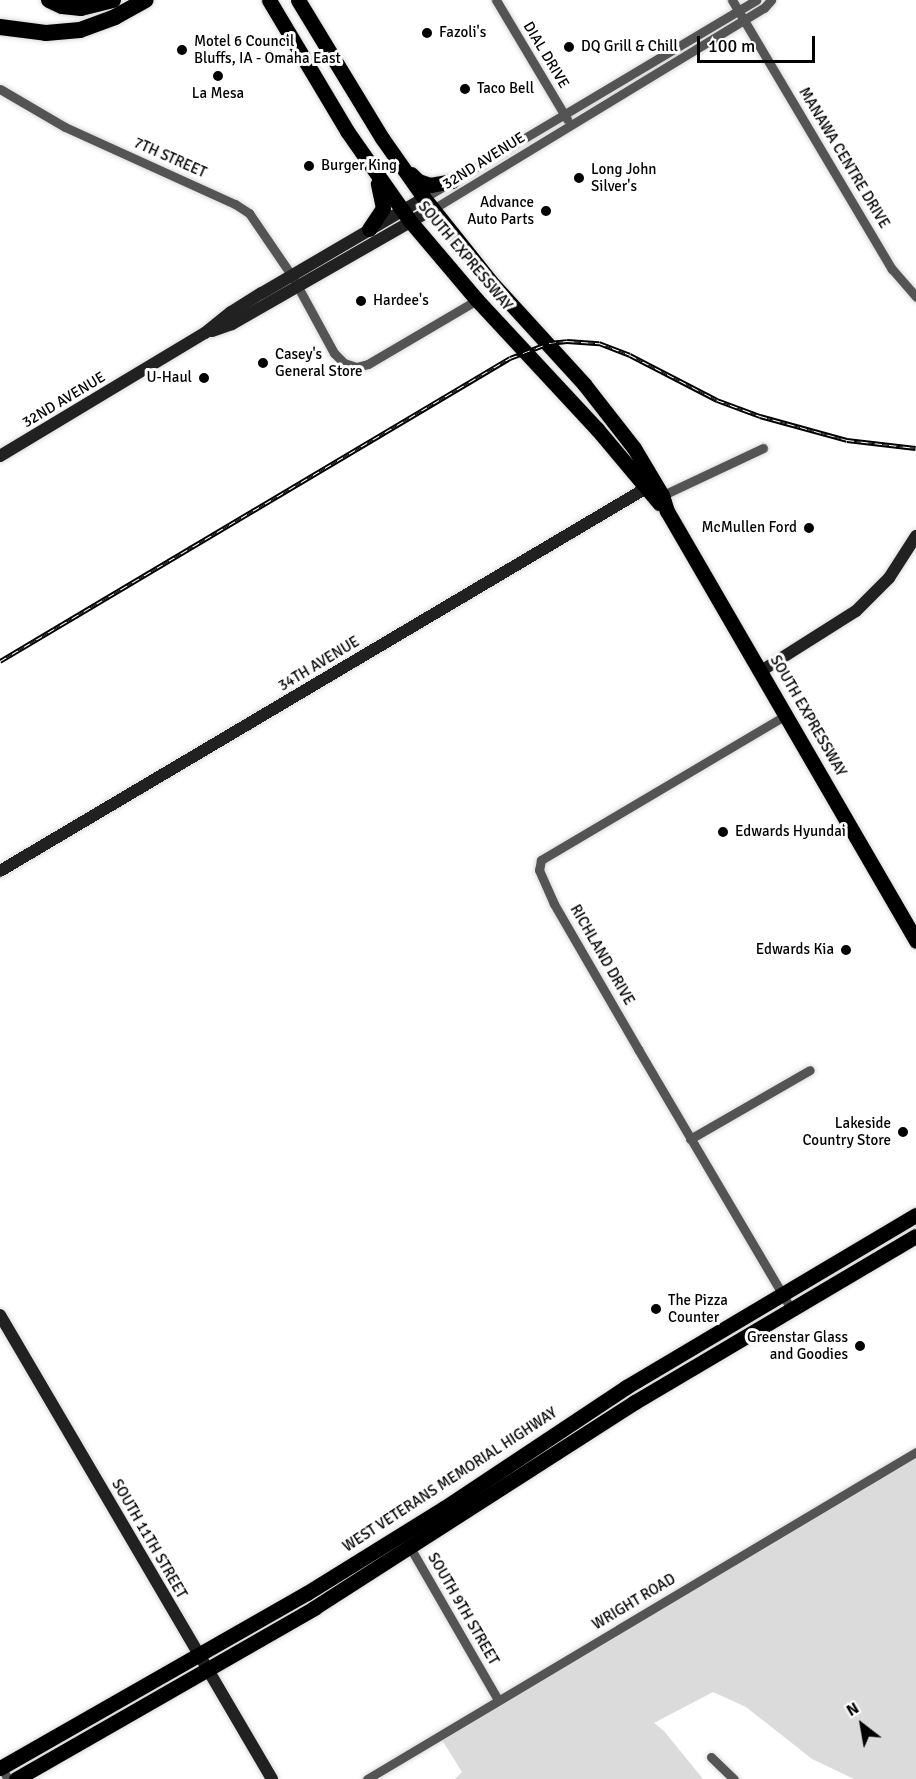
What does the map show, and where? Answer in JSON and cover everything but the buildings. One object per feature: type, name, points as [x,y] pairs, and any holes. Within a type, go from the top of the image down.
[{"type":"highway","points":[[49,0],[62,6],[81,8],[113,0]]},
{"type":"highway","points":[[0,27],[46,33],[80,30],[115,17],[146,0]]},
{"type":"main road","name":"SOUTH EXPRESSWAY","points":[[269,0],[312,75],[406,215],[477,300],[654,491]]},
{"type":"main road","name":"SOUTH EXPRESSWAY","points":[[298,0],[399,162],[428,204],[491,282],[584,384],[634,448],[654,491],[761,671],[916,941]]},
{"type":"main road","points":[[399,162],[424,184],[452,181]]},
{"type":"main road","points":[[369,229],[381,214],[384,203],[370,164]]},
{"type":"main road","name":"WEST VETERANS MEMORIAL HIGHWAY","points":[[3,1771],[402,1534],[626,1387],[916,1215]]},
{"type":"main road","points":[[16,1779],[208,1671],[410,1548],[635,1402],[916,1236]]},
{"type":"street","name":"DIAL DRIVE","points":[[496,0],[571,124]]},
{"type":"street","name":"MANAWA CENTRE DRIVE","points":[[732,0],[892,269],[916,297]]},
{"type":"street","name":"32ND AVENUE","points":[[428,204],[452,181],[756,0]]},
{"type":"street","name":"32ND AVENUE","points":[[295,281],[406,215],[571,124],[744,20],[771,0]]},
{"type":"street","name":"7TH STREET","points":[[0,89],[65,127],[243,208],[254,218],[295,281],[334,353],[344,363],[356,367],[368,364],[477,300]]},
{"type":"street","name":"32ND AVENUE","points":[[0,456],[205,333],[218,331],[369,229],[406,215]]},
{"type":"street","points":[[654,491],[763,448]]},
{"type":"street","name":"34TH AVENUE","points":[[0,871],[654,491]]},
{"type":"street","points":[[761,671],[856,611],[889,578],[916,536]]},
{"type":"street","name":"RICHLAND DRIVE","points":[[786,715],[541,860],[539,866],[542,880],[554,904],[791,1309]]},
{"type":"street","points":[[690,1139],[810,1070]]},
{"type":"street","name":"SOUTH 11TH STREET","points":[[0,1315],[272,1779]]},
{"type":"street","name":"WRIGHT ROAD","points":[[367,1779],[916,1452]]},
{"type":"street","name":"SOUTH 9TH STREET","points":[[402,1534],[498,1700]]},
{"type":"street","points":[[711,1757],[734,1779]]},
{"type":"shaded area","points":[[916,1458],[916,1779],[854,1779],[812,1759],[746,1707],[713,1692],[654,1723],[664,1731],[703,1779],[455,1779],[462,1772],[442,1740]]},
{"type":"railway","points":[[0,661],[510,358],[549,343],[567,341],[599,343],[630,355],[717,400],[760,416],[847,440],[916,448]]},
{"type":"place","name":"Fazoli's","points":[[427,33]]},
{"type":"place","name":"DQ Grill & Chill","points":[[569,47]]},
{"type":"place","name":"Motel 6 Council Bluffs, IA - Omaha East","points":[[182,50]]},
{"type":"place","name":"La Mesa","points":[[218,76]]},
{"type":"place","name":"Taco Bell","points":[[465,89]]},
{"type":"place","name":"Burger King","points":[[309,166]]},
{"type":"place","name":"Long John Silver's","points":[[579,178]]},
{"type":"place","name":"Advance Auto Parts","points":[[546,211]]},
{"type":"place","name":"Hardee's","points":[[361,301]]},
{"type":"place","name":"Casey's General Store","points":[[263,363]]},
{"type":"place","name":"U-Haul","points":[[204,378]]},
{"type":"place","name":"McMullen Ford","points":[[809,528]]},
{"type":"place","name":"Edwards Hyundai","points":[[723,832]]},
{"type":"place","name":"Edwards Kia","points":[[846,950]]},
{"type":"place","name":"Lakeside Country Store","points":[[903,1132]]},
{"type":"place","name":"The Pizza Counter","points":[[656,1309]]},
{"type":"place","name":"Greenstar Glass and Goodies","points":[[860,1346]]}]
